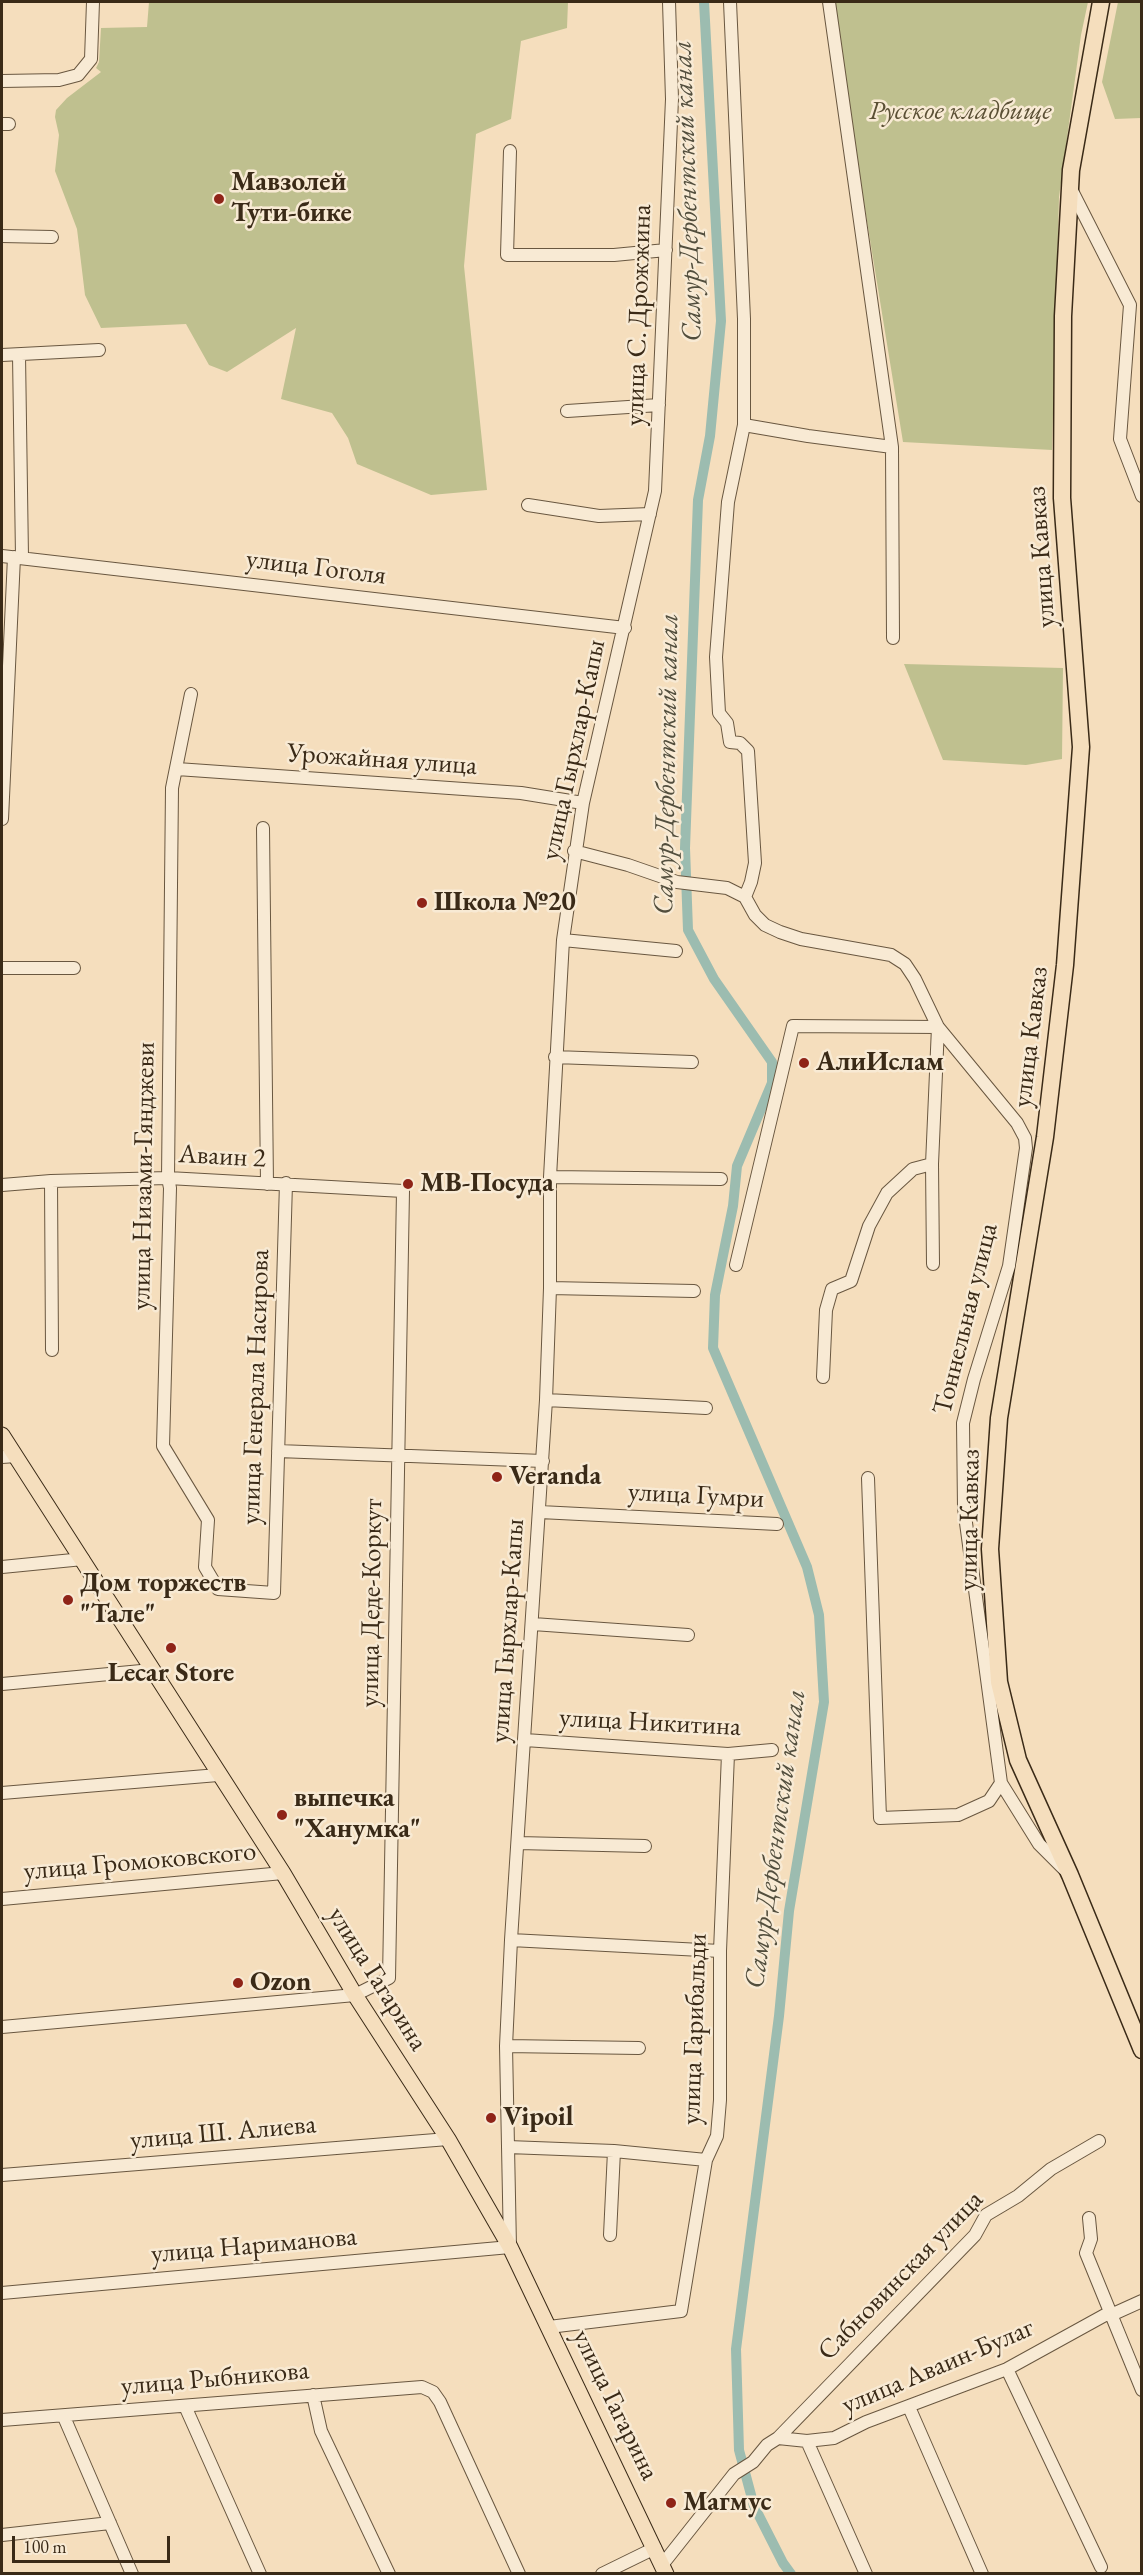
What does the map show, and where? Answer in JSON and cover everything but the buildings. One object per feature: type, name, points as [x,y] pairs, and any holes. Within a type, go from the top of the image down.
[{"type":"highway","name":"улица Кавказ","points":[[1101,2],[1071,170],[1063,316],[1062,498],[1081,747],[1065,965],[1045,1137],[999,1418],[990,1549],[999,1682],[1018,1760],[1070,1875],[1142,2050]]},
{"type":"main road","name":"улица Гагарина","points":[[2,1435],[9,1457],[83,1559],[218,1775],[283,1873],[355,1995],[448,2139],[510,2247],[664,2569]]},
{"type":"street","points":[[2,81],[59,80],[78,75],[90,59],[93,2]]},
{"type":"street","name":"улица С. Дрожжина","points":[[625,628],[655,491],[672,99],[669,68],[669,2]]},
{"type":"street","points":[[730,2],[741,241],[744,425],[728,502],[716,657],[719,713],[727,723],[730,742],[741,743],[748,751],[755,863],[752,882],[745,897]]},
{"type":"street","points":[[829,2],[892,447],[893,638]]},
{"type":"street","points":[[510,151],[507,255],[614,255],[666,250]]},
{"type":"street","points":[[1070,187],[1130,305],[1120,439],[1142,496]]},
{"type":"street","points":[[2,236],[52,237]]},
{"type":"street","points":[[2,355],[99,351]]},
{"type":"street","points":[[2,819],[18,355]]},
{"type":"street","points":[[567,411],[659,405]]},
{"type":"street","points":[[744,425],[892,447]]},
{"type":"street","points":[[528,505],[599,516],[650,514]]},
{"type":"street","name":"улица Гоголя","points":[[12,556],[625,628]]},
{"type":"street","name":"улица Гырхлар-Капы","points":[[510,2247],[507,2046],[511,1940],[543,1461],[550,1288],[550,1177],[563,940],[574,851],[583,803],[625,628]]},
{"type":"street","name":"улица Низами-Гянджеви","points":[[191,694],[172,788],[168,1178],[170,1188],[163,1446],[208,1520],[205,1567],[218,1589],[274,1593]]},
{"type":"street","name":"Урожайная улица","points":[[177,769],[521,793],[583,803]]},
{"type":"street","points":[[263,828],[267,1184]]},
{"type":"street","points":[[574,851],[628,865],[677,882],[727,888],[745,897],[755,915],[765,925],[780,932],[801,939],[891,954],[905,964],[915,979],[938,1028],[932,1164],[933,1264]]},
{"type":"street","points":[[563,940],[676,951]]},
{"type":"street","points":[[2,968],[74,968]]},
{"type":"street","points":[[736,1265],[793,1026],[938,1028]]},
{"type":"street","name":"Тоннельная улица","points":[[938,1028],[1017,1123],[1025,1138],[1026,1148],[1009,1266],[974,1378],[963,1423],[964,1508],[1001,1783]]},
{"type":"street","points":[[555,1057],[692,1062]]},
{"type":"street","points":[[1017,1123],[1045,1137]]},
{"type":"street","points":[[823,1377],[826,1310],[832,1289],[851,1281],[869,1226],[887,1192],[913,1169],[932,1164]]},
{"type":"street","points":[[550,1177],[721,1179]]},
{"type":"street","name":"Аваин 2","points":[[2,1185],[51,1181],[168,1178],[404,1191]]},
{"type":"street","points":[[51,1181],[52,1350]]},
{"type":"street","name":"улица Генерала Насирова","points":[[274,1593],[286,1183]]},
{"type":"street","name":"улица Деде-Коркут","points":[[355,1995],[389,1978],[404,1191]]},
{"type":"street","points":[[550,1288],[694,1292]]},
{"type":"street","points":[[546,1400],[706,1408]]},
{"type":"street","points":[[278,1451],[543,1461]]},
{"type":"street","points":[[868,1478],[880,1818],[958,1815],[989,1801],[1001,1783],[1040,1844],[1070,1875]]},
{"type":"street","name":"улица Гумри","points":[[540,1512],[777,1524]]},
{"type":"street","points":[[2,1567],[83,1559]]},
{"type":"street","points":[[533,1624],[688,1635]]},
{"type":"street","points":[[2,1684],[152,1670]]},
{"type":"street","name":"улица Никитина","points":[[525,1740],[728,1754],[772,1750]]},
{"type":"street","name":"улица Гарибальди","points":[[549,2327],[681,2311],[706,2160],[717,2136],[720,2100],[720,1951],[728,1754]]},
{"type":"street","points":[[2,1792],[218,1775]]},
{"type":"street","points":[[518,1843],[645,1846]]},
{"type":"street","name":"улица Громоковского","points":[[2,1899],[283,1873]]},
{"type":"street","points":[[511,1940],[720,1951]]},
{"type":"street","points":[[2,2027],[355,1995]]},
{"type":"street","points":[[507,2046],[639,2048]]},
{"type":"street","name":"улица Ш. Алиева","points":[[2,2175],[448,2139]]},
{"type":"street","name":"Сабновинская улица","points":[[778,2438],[975,2235],[987,2215],[1018,2196],[1052,2169],[1099,2141]]},
{"type":"street","points":[[508,2147],[614,2151],[706,2160]]},
{"type":"street","points":[[610,2235],[614,2151]]},
{"type":"street","points":[[1089,2218],[1092,2239],[1086,2253],[1142,2390]]},
{"type":"street","name":"улица Нариманова","points":[[2,2294],[510,2247]]},
{"type":"street","name":"улица Аваин-Булаг","points":[[778,2438],[807,2441],[834,2438],[866,2422],[1006,2369],[1105,2315],[1111,2315],[1142,2301]]},
{"type":"street","points":[[1006,2369],[1101,2567]]},
{"type":"street","name":"улица Рыбникова","points":[[2,2420],[64,2417],[422,2387],[433,2392],[440,2402],[519,2574]]},
{"type":"street","points":[[313,2395],[321,2431],[389,2574]]},
{"type":"street","points":[[185,2406],[260,2574]]},
{"type":"street","points":[[909,2407],[982,2574]]},
{"type":"street","points":[[64,2417],[132,2574]]},
{"type":"street","points":[[664,2569],[734,2474],[753,2462],[767,2445],[778,2438]]},
{"type":"street","points":[[807,2441],[867,2574]]},
{"type":"street","points":[[2,2535],[110,2523]]},
{"type":"street","points":[[602,2574],[655,2548]]},
{"type":"green space","points":[[149,2],[568,2],[567,28],[521,41],[511,119],[476,134],[464,266],[487,490],[431,495],[357,464],[348,438],[332,413],[281,399],[296,328],[227,372],[209,365],[186,324],[101,328],[85,295],[77,229],[55,171],[59,135],[55,117],[56,110],[67,98],[101,72],[96,68],[99,62],[101,28],[147,27]]},
{"type":"green space","name":"Русское кладбище","points":[[835,2],[1088,2],[1081,35],[1059,197],[1052,450],[903,442],[850,117]]},
{"type":"green space","points":[[1118,2],[1141,2],[1141,118],[1115,119],[1102,82]]},
{"type":"green space","points":[[904,664],[1063,668],[1062,759],[1026,765],[943,760]]},
{"type":"waterway","name":"Самур-Дербентский канал","points":[[704,2],[721,321],[710,436],[698,500],[685,848],[688,930],[714,979],[772,1062],[772,1083],[737,1166],[733,1206],[715,1295],[713,1348],[807,1567],[819,1615],[824,1702],[789,1911],[779,2016],[736,2349],[739,2450],[754,2506],[791,2574]]},
{"type":"place","name":"Мавзолей Тути-бике","points":[[219,199]]},
{"type":"place","name":"Школа №20","points":[[422,903]]},
{"type":"place","name":"АлиИслам","points":[[804,1063]]},
{"type":"place","name":"МВ-Посуда","points":[[408,1184]]},
{"type":"place","name":"Veranda","points":[[497,1477]]},
{"type":"place","name":"Дом торжеств \"Тале\"","points":[[68,1600]]},
{"type":"place","name":"Lecar Store","points":[[171,1648]]},
{"type":"place","name":"выпечка \"Ханумка\"","points":[[282,1815]]},
{"type":"place","name":"Ozon","points":[[238,1983]]},
{"type":"place","name":"Vipoil","points":[[491,2118]]},
{"type":"place","name":"Магмус","points":[[671,2503]]}]
